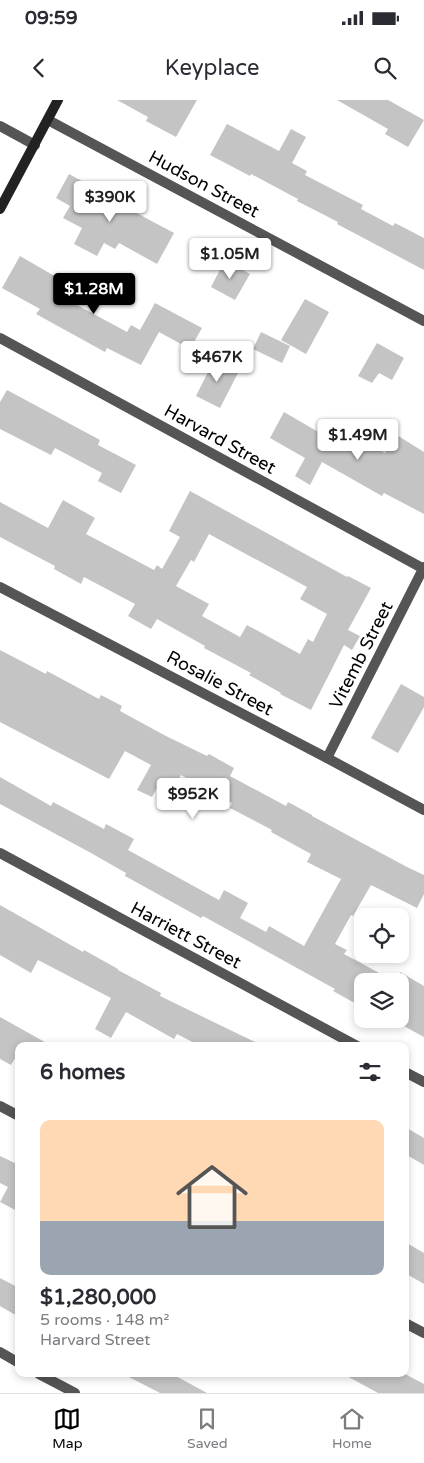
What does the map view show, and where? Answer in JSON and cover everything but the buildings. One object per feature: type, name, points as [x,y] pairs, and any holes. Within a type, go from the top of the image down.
[{"type":"street","points":[[0,209],[58,100]]},
{"type":"street","name":"Hudson Street","points":[[48,120],[424,321]]},
{"type":"street","points":[[0,126],[35,145]]},
{"type":"street","name":"Harvard Street","points":[[0,338],[424,568]]},
{"type":"street","name":"Vitemb Street","points":[[328,758],[424,568]]},
{"type":"street","name":"Rosalie Street","points":[[0,586],[424,810]]},
{"type":"street","name":"Harriett Street","points":[[0,852],[350,1042]]},
{"type":"street","points":[[409,1074],[424,1082]]},
{"type":"street","points":[[0,1106],[15,1114]]},
{"type":"street","points":[[409,1325],[424,1333]]},
{"type":"street","points":[[0,1352],[15,1361]]},
{"type":"street","points":[[45,1377],[75,1393]]}]
